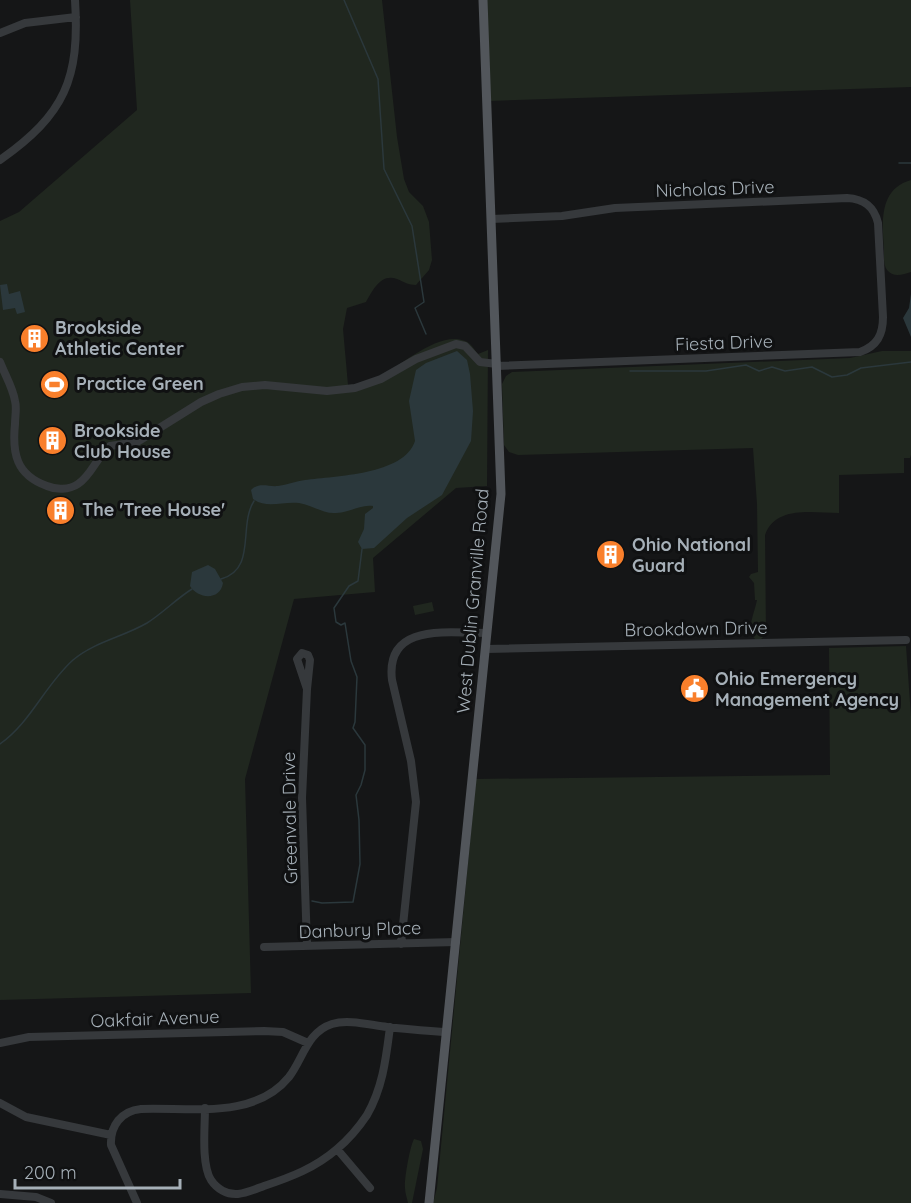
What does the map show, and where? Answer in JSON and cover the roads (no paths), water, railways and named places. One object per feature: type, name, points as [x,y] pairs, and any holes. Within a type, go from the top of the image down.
[{"type":"main road","name":"West Dublin Granville Road","points":[[429,1203],[501,494],[483,0]]},
{"type":"street","points":[[0,160],[36,131],[62,98],[74,62],[75,0]]},
{"type":"street","points":[[0,33],[25,23],[76,17]]},
{"type":"street","name":"Nicholas Drive","points":[[491,219],[562,216],[615,208],[854,198],[868,205],[876,217],[880,272]]},
{"type":"street","name":"Fiesta Drive","points":[[497,365],[860,352],[873,347],[882,330],[880,272]]},
{"type":"street","points":[[0,362],[15,399],[14,438],[20,466],[24,473],[34,481],[57,489],[70,488],[80,483],[109,446],[138,441],[201,402],[237,388],[261,385],[327,391],[360,387],[416,359],[457,344],[467,347],[479,362],[497,365]]},
{"type":"street","points":[[401,944],[416,802],[411,761],[392,680],[393,656],[405,642],[422,634],[487,633]]},
{"type":"street","name":"Brookdown Drive","points":[[486,649],[906,640]]},
{"type":"street","name":"Greenvale Drive","points":[[307,689],[302,798],[307,946]]},
{"type":"street","name":"Danbury Place","points":[[264,948],[456,942]]},
{"type":"street","points":[[137,1203],[113,1152],[111,1135],[118,1121],[133,1110],[240,1106],[268,1095],[290,1076],[308,1043],[321,1029],[336,1023],[446,1032]]},
{"type":"street","points":[[205,1108],[207,1168],[212,1181],[218,1187],[232,1194],[248,1191],[305,1171],[337,1149],[359,1126],[376,1096],[384,1069],[390,1027]]},
{"type":"street","name":"Oakfair Avenue","points":[[0,1043],[29,1037],[270,1031],[291,1035],[308,1043]]},
{"type":"street","points":[[0,1103],[26,1117],[111,1135]]},
{"type":"street","points":[[337,1149],[370,1188]]},
{"type":"street","points":[[0,1194],[36,1197],[51,1203]]},
{"type":"waterway","points":[[344,0],[378,79],[384,169],[412,226],[424,302],[415,308],[426,334]]},
{"type":"waterway","points":[[899,163],[911,163]]},
{"type":"waterway","points":[[630,371],[706,371],[746,365],[759,371],[772,367],[785,371],[812,367],[832,377],[847,375],[861,368],[911,362]]},
{"type":"waterway","points":[[221,579],[232,574],[243,557],[249,511],[254,501]]},
{"type":"waterway","points":[[312,901],[353,902],[360,864],[356,795],[365,770],[365,745],[353,728],[357,677],[351,661],[345,623],[341,625],[336,622],[334,608],[349,586],[358,581],[362,549]]},
{"type":"waterway","points":[[0,744],[21,725],[73,660],[99,644],[147,623],[192,589]]},
{"type":"place","name":"Brookside Athletic Center","points":[[34,338]]},
{"type":"place","name":"Practice Green","points":[[55,384]]},
{"type":"place","name":"Brookside Club House","points":[[53,441]]},
{"type":"place","name":"The 'Tree House'","points":[[61,510]]},
{"type":"place","name":"Ohio National Guard","points":[[611,555]]},
{"type":"place","name":"Ohio Emergency Management Agency","points":[[694,689]]}]
